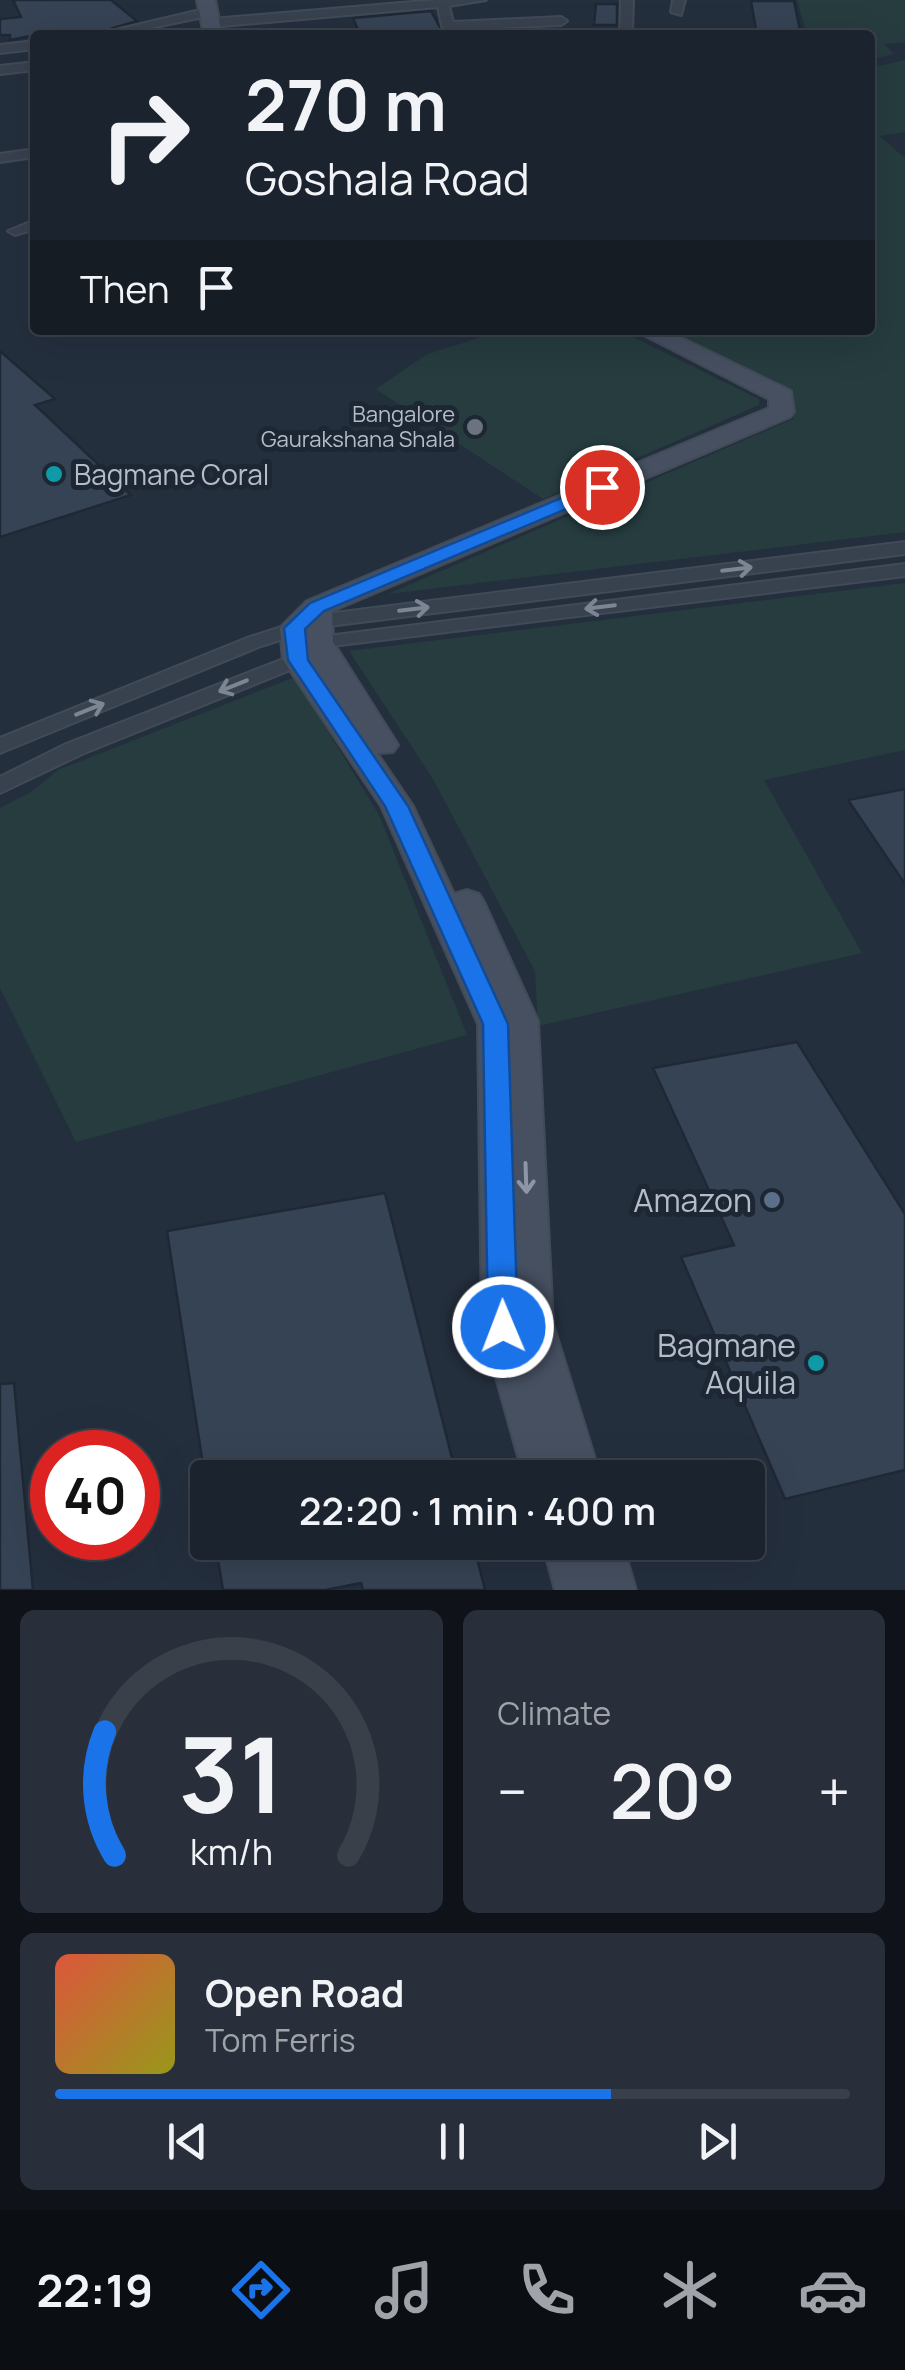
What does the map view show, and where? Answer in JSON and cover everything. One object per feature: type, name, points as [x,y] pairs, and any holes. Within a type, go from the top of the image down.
[{"type":"street","points":[[132,30],[210,18],[480,0]]},
{"type":"street","points":[[626,30],[627,0]]},
{"type":"street","points":[[443,1],[448,26],[562,21]]},
{"type":"street","points":[[0,49],[30,45]]},
{"type":"street","points":[[0,70],[30,67]]},
{"type":"street","points":[[0,158],[30,154]]},
{"type":"street","points":[[15,231],[30,226]]},
{"type":"street","points":[[0,786],[309,631],[780,412],[782,396],[656,335]]},
{"type":"street","points":[[0,746],[309,631],[905,548]]},
{"type":"street","points":[[309,631],[905,570]]},
{"type":"street","points":[[309,631],[418,801],[508,1022],[503,1327],[542,1460]]},
{"type":"street","points":[[509,1062],[532,1324],[573,1460]]},
{"type":"street","points":[[571,1560],[579,1590]]},
{"type":"street","points":[[603,1560],[612,1590]]},
{"type":"green space","points":[[797,0],[905,0],[905,42],[885,44],[893,54],[875,59],[875,30],[806,30]]},
{"type":"green space","points":[[905,60],[905,132],[879,136],[905,158],[905,532],[388,594],[793,419],[788,391],[678,335],[875,335],[875,67]]},
{"type":"green space","points":[[488,335],[629,335],[759,399],[759,405],[543,499],[376,389],[427,354]]},
{"type":"green space","points":[[905,583],[905,750],[764,780],[862,953],[538,1026],[535,971],[433,779],[349,651]]},
{"type":"green space","points":[[295,677],[379,815],[467,1035],[76,1142],[0,988],[0,808],[31,792],[58,770]]},
{"type":"building","points":[[13,0],[111,0],[137,21],[107,30],[30,30],[30,36],[10,40],[10,35],[0,35],[0,19],[21,17]]},
{"type":"building","points":[[751,1],[794,1],[800,30],[756,30]]},
{"type":"building","points":[[596,4],[617,4],[617,25],[594,25]]},
{"type":"building","points":[[431,11],[441,30],[358,30],[353,18]]},
{"type":"building","name":"Bagmane Coral","points":[[0,351],[55,399],[35,405],[131,495],[0,537]]},
{"type":"building","points":[[905,789],[905,884],[848,800]]},
{"type":"building","name":"Bagmane Aquila","points":[[797,1042],[905,1214],[905,1470],[785,1499],[681,1257],[734,1245],[653,1068]]},
{"type":"building","points":[[385,1193],[452,1460],[202,1460],[167,1231]]},
{"type":"building","points":[[14,1383],[33,1590],[0,1590],[0,1384]]},
{"type":"building","points":[[218,1560],[478,1560],[485,1590],[363,1590],[361,1583],[325,1590],[223,1590]]},
{"type":"place","name":"Bangalore Gaurakshana Shala","points":[[475,427]]},
{"type":"place","name":"Bagmane Coral","points":[[54,474]]},
{"type":"place","name":"Amazon","points":[[772,1200]]},
{"type":"place","name":"Bagmane Aquila","points":[[816,1363]]},
{"type":"route","points":[[503,1327],[496,1024],[397,806],[298,660],[294,628],[317,607],[602,487]]}]
